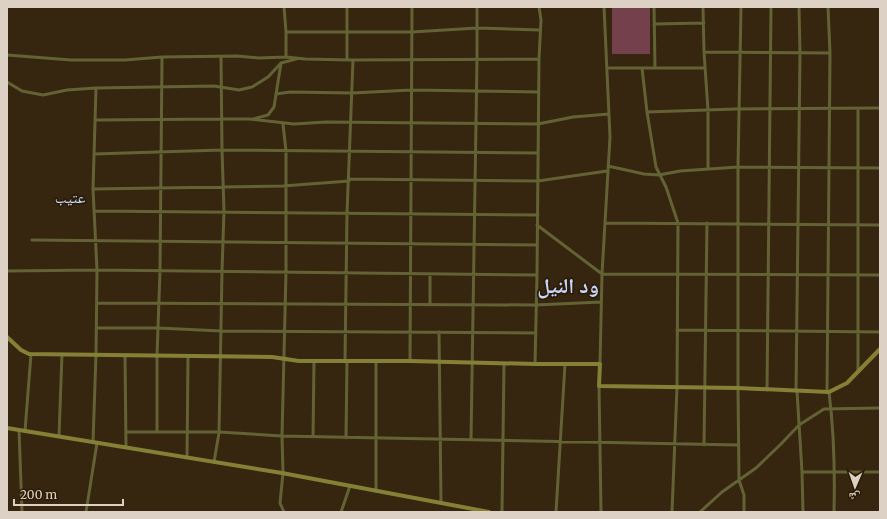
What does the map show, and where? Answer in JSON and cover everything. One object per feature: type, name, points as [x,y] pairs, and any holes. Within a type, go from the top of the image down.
[{"type":"street","points":[[284,7],[286,57]]},
{"type":"street","points":[[347,60],[348,7]]},
{"type":"street","points":[[410,361],[412,7]]},
{"type":"street","points":[[471,440],[477,7]]},
{"type":"street","points":[[535,364],[539,59],[541,14],[538,7]]},
{"type":"street","points":[[601,512],[599,386],[601,302],[610,137],[604,7]]},
{"type":"street","points":[[654,7],[655,68]]},
{"type":"street","points":[[703,7],[708,110],[708,169]]},
{"type":"street","points":[[742,7],[738,167],[738,445],[739,480],[744,495],[744,512]]},
{"type":"street","points":[[767,390],[771,7]]},
{"type":"street","points":[[799,7],[800,52],[796,391],[800,425],[803,512]]},
{"type":"street","points":[[828,7],[830,109],[827,332],[828,392],[831,409],[835,472],[834,512]]},
{"type":"street","points":[[654,24],[704,23]]},
{"type":"street","points":[[286,32],[412,32],[477,28],[540,30]]},
{"type":"street","points":[[704,52],[830,53]]},
{"type":"street","points":[[7,55],[71,60],[125,60],[162,57],[237,56],[347,60],[539,59]]},
{"type":"street","points":[[157,432],[162,57]]},
{"type":"street","points":[[214,462],[219,432],[224,212],[222,187],[221,57]]},
{"type":"street","points":[[7,82],[22,91],[43,95],[67,90],[96,88],[221,87],[239,90],[252,87],[268,77],[282,63],[297,58]]},
{"type":"street","points":[[346,438],[346,273],[353,60]]},
{"type":"street","points":[[249,119],[268,115],[274,107],[282,63]]},
{"type":"street","points":[[606,68],[705,68]]},
{"type":"street","points":[[642,68],[647,112],[656,167],[666,187],[678,223],[677,388],[672,512]]},
{"type":"street","points":[[86,512],[95,442],[97,270],[93,189],[96,88]]},
{"type":"street","points":[[276,94],[290,92],[352,93],[412,90],[539,92]]},
{"type":"street","points":[[647,112],[739,109],[880,108]]},
{"type":"street","points":[[858,109],[858,371]]},
{"type":"street","points":[[96,120],[249,119],[283,124],[351,122],[538,124],[573,117],[608,114]]},
{"type":"street","points":[[283,124],[286,151],[287,213],[282,436],[283,473],[280,503],[284,512]]},
{"type":"street","points":[[94,154],[222,150],[538,153]]},
{"type":"street","points":[[608,166],[644,174],[659,175],[680,171],[738,167],[880,168]]},
{"type":"street","points":[[93,189],[286,186],[349,180],[538,181],[607,171]]},
{"type":"street","points":[[94,211],[538,215]]},
{"type":"street","points":[[606,223],[880,225]]},
{"type":"street","points":[[704,444],[707,224]]},
{"type":"street","points":[[538,225],[602,274],[880,275]]},
{"type":"street","points":[[32,240],[537,245]]},
{"type":"street","points":[[7,271],[97,270],[537,275]]},
{"type":"street","points":[[430,274],[430,304]]},
{"type":"street","points":[[97,302],[159,304],[536,305],[601,302]]},
{"type":"street","points":[[96,328],[158,328],[221,331],[536,333]]},
{"type":"street","points":[[677,330],[880,332]]},
{"type":"street","points":[[439,332],[442,503]]},
{"type":"street","points":[[7,337],[22,350],[31,354],[221,356],[284,358],[298,361],[600,364]]},
{"type":"street","points":[[599,386],[738,388],[828,392],[847,383],[880,349]]},
{"type":"street","points":[[25,431],[31,354]]},
{"type":"street","points":[[59,436],[62,354]]},
{"type":"street","points":[[126,355],[126,447]]},
{"type":"street","points":[[187,457],[188,356]]},
{"type":"street","points":[[313,437],[314,361]]},
{"type":"street","points":[[376,361],[376,491]]},
{"type":"street","points":[[502,512],[504,364]]},
{"type":"street","points":[[556,512],[566,364]]},
{"type":"street","points":[[700,512],[722,492],[756,468],[800,425],[824,409],[880,408]]},
{"type":"street","points":[[7,428],[283,473],[442,503],[464,510],[489,512]]},
{"type":"street","points":[[19,430],[22,512]]},
{"type":"street","points":[[126,432],[219,432],[346,438],[738,445]]},
{"type":"street","points":[[802,472],[880,472]]},
{"type":"street","points":[[341,512],[350,486]]},
{"type":"shaded area","points":[[612,7],[650,7],[650,54],[612,54]]},
{"type":"district","name":"عتيب","points":[[70,197]]},
{"type":"district","name":"ود النيل","points":[[568,285]]}]
